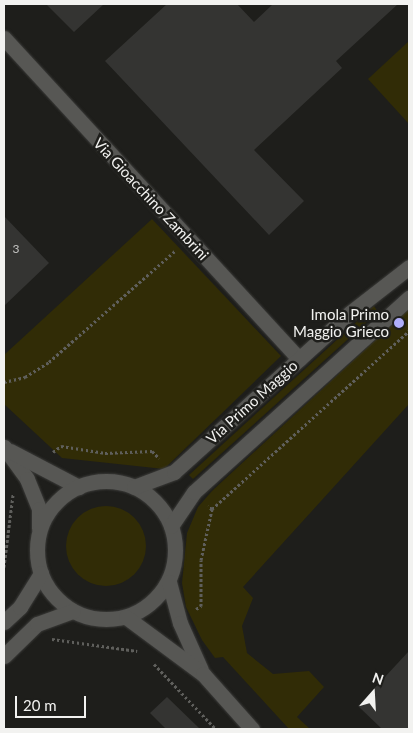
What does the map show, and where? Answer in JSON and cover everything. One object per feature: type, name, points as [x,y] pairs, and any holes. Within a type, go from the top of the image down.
[{"type":"street","name":"Via Gioacchino Zambrini","points":[[4,38],[299,359]]},
{"type":"street","name":"Via Primo Maggio","points":[[134,487],[162,510],[171,526],[176,545],[168,582],[144,609],[126,617],[108,620],[73,611],[59,601],[41,572],[39,534],[47,514],[61,498],[79,487],[97,482],[134,487],[174,472],[299,359],[409,267]]},
{"type":"street","name":"Via Primo Maggio","points":[[171,526],[194,492],[409,298]]},
{"type":"street","points":[[5,448],[79,487]]},
{"type":"street","points":[[5,448],[27,479],[39,509],[39,534]]},
{"type":"street","points":[[4,622],[20,607],[41,572]]},
{"type":"street","points":[[168,582],[180,623],[203,674]]},
{"type":"street","points":[[4,656],[36,624],[73,611]]},
{"type":"street","points":[[126,617],[203,674],[252,729]]},
{"type":"path","points":[[4,382],[25,377],[49,362],[189,240]]},
{"type":"path","points":[[180,623],[201,606],[201,560],[212,509],[409,331]]},
{"type":"path","points":[[152,451],[174,472]]},
{"type":"path","points":[[194,492],[212,509]]},
{"type":"path","points":[[36,624],[53,640],[142,651],[216,729]]},
{"type":"path","points":[[142,651],[158,639]]},
{"type":"shaded area","points":[[409,41],[409,124],[368,79]]},
{"type":"shaded area","points":[[152,219],[281,356],[164,469],[62,458],[4,404],[4,355]]},
{"type":"shaded area","points":[[374,306],[378,312],[193,479],[189,475]]},
{"type":"shaded area","points":[[409,309],[409,404],[243,587],[253,598],[242,626],[247,653],[273,674],[309,671],[324,687],[297,717],[310,729],[289,729],[223,657],[215,658],[202,640],[186,607],[182,583],[187,533],[198,507],[212,491]]},
{"type":"shaded area","points":[[106,506],[121,509],[134,518],[143,531],[146,546],[143,561],[134,574],[121,583],[106,586],[91,583],[78,574],[69,561],[66,546],[69,531],[78,518],[91,509]]},
{"type":"building","points":[[46,4],[104,4],[74,32]]},
{"type":"building","points":[[167,4],[237,4],[254,22],[273,4],[398,4],[336,61],[342,68],[254,150],[304,201],[269,235],[105,61]]},
{"type":"building","points":[[4,216],[49,263],[4,306]]},
{"type":"building","points":[[409,651],[409,729],[382,729],[358,706]]},
{"type":"building","points":[[167,697],[200,729],[166,729],[150,713]]},
{"type":"place","name":"Imola Primo Maggio Grieco","points":[[399,323]]}]
